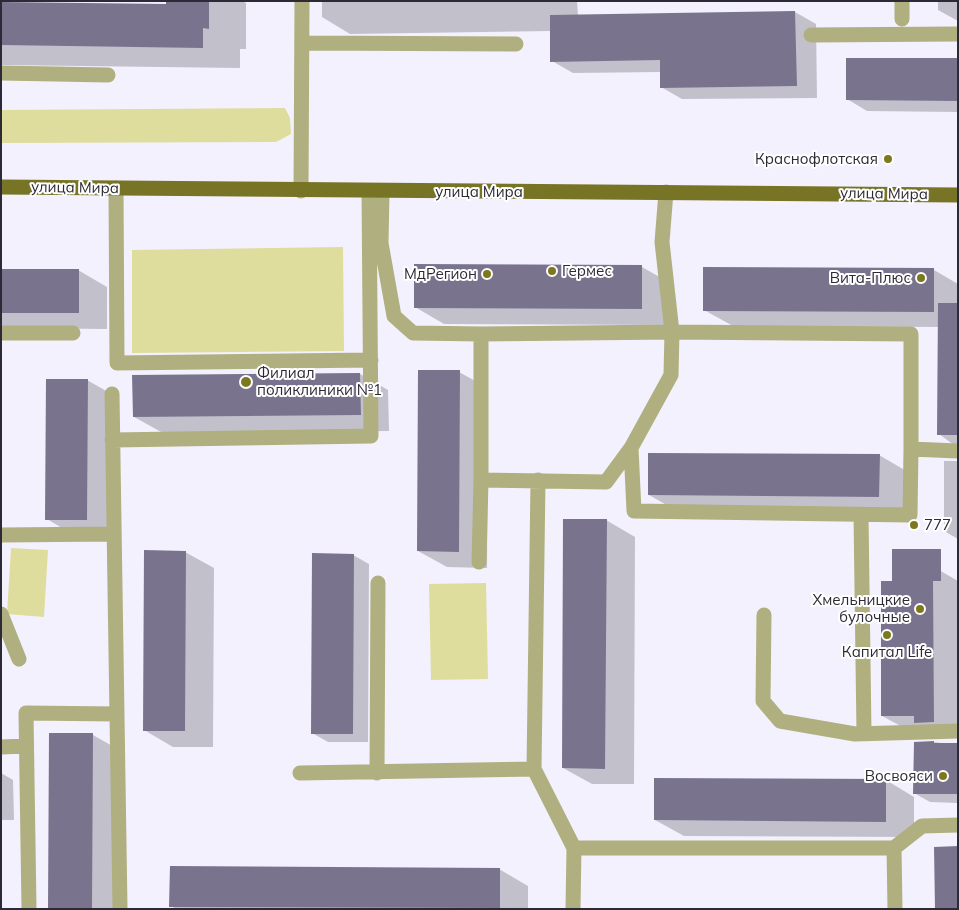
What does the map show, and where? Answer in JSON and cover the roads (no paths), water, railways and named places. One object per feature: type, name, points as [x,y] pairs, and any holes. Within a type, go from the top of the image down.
[{"type":"main road","name":"улица Мира","points":[[1,187],[375,192],[958,195]]},
{"type":"lane","points":[[301,191],[302,1]]},
{"type":"lane","points":[[902,1],[902,19]]},
{"type":"lane","points":[[812,35],[958,34]]},
{"type":"lane","points":[[302,43],[516,44]]},
{"type":"lane","points":[[1,73],[108,75]]},
{"type":"lane","points":[[116,188],[117,363],[371,360]]},
{"type":"lane","points":[[112,440],[371,436],[375,192]]},
{"type":"lane","points":[[375,192],[394,316],[414,333],[672,332],[911,334],[910,515],[634,510],[632,448]]},
{"type":"lane","points":[[481,480],[606,482],[632,448],[672,375],[672,332],[662,242],[666,192]]},
{"type":"lane","points":[[1,333],[73,333]]},
{"type":"lane","points":[[480,562],[481,334]]},
{"type":"lane","points":[[112,394],[120,909]]},
{"type":"lane","points":[[911,449],[958,451]]},
{"type":"lane","points":[[538,480],[534,769],[574,848],[573,909]]},
{"type":"lane","points":[[861,514],[864,733]]},
{"type":"lane","points":[[1,535],[113,534]]},
{"type":"lane","points":[[378,584],[378,773]]},
{"type":"lane","points":[[1,614],[19,659]]},
{"type":"lane","points":[[764,615],[763,702],[780,721],[855,734],[958,731]]},
{"type":"lane","points":[[29,909],[26,713],[116,714]]},
{"type":"lane","points":[[1,747],[26,746]]},
{"type":"lane","points":[[300,774],[534,769]]},
{"type":"lane","points":[[574,848],[894,848],[922,826],[958,825]]},
{"type":"lane","points":[[894,848],[895,909]]},
{"type":"place","name":"Краснофлотская","points":[[888,159]]},
{"type":"place","name":"Гермес","points":[[552,271]]},
{"type":"place","name":"МдРегион","points":[[487,274]]},
{"type":"place","name":"Вита-Плюс","points":[[921,278]]},
{"type":"place","name":"Филиал поликлиники №1","points":[[246,382]]},
{"type":"place","name":"777","points":[[914,525]]},
{"type":"place","name":"Хмельницкие булочные","points":[[920,609]]},
{"type":"place","name":"Капитал Life","points":[[887,635]]},
{"type":"place","name":"Восвояси","points":[[943,776]]}]
